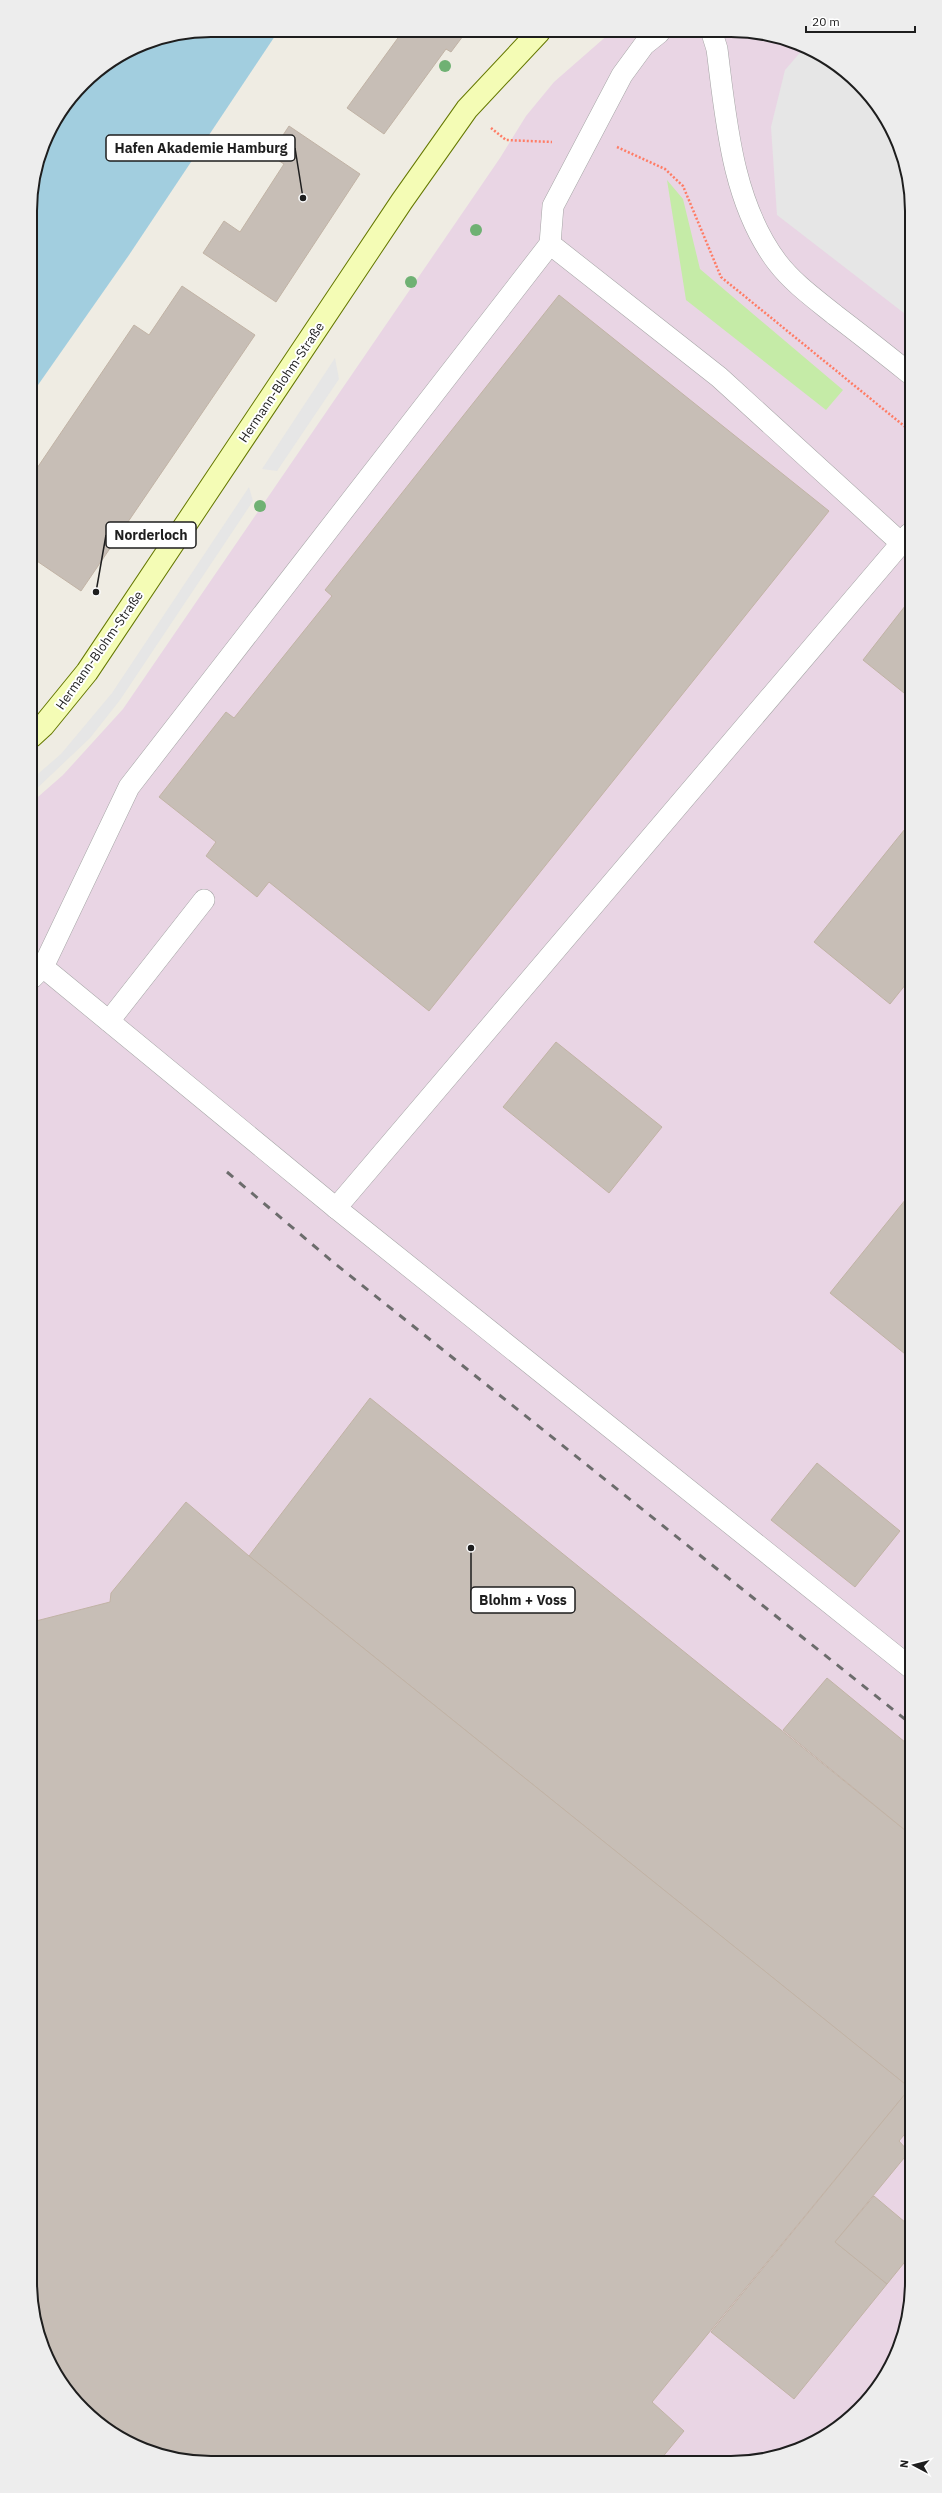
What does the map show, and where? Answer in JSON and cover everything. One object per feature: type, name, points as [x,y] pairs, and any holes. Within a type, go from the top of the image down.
[{"type":"street","name":"Hermann-Blohm-Straße","points":[[37,732],[44,726],[91,667],[402,201],[468,109],[534,37]]},
{"type":"lane","points":[[655,37],[636,54],[552,206],[550,244],[129,787],[37,973],[108,1021],[336,1208],[905,1663]]},
{"type":"lane","points":[[713,37],[717,49],[732,154],[744,198],[759,232],[777,262],[799,286],[905,370]]},
{"type":"lane","points":[[336,1208],[905,539],[720,377],[550,244]]},
{"type":"lane","points":[[108,1021],[204,900]]},
{"type":"path","points":[[468,109],[506,140],[587,143],[617,146],[665,169],[682,186],[721,276],[905,427]]},
{"type":"shaded area","points":[[605,37],[743,37],[765,40],[787,46],[798,50],[828,66],[846,80],[862,96],[876,114],[892,144],[904,188],[904,2305],[892,2349],[876,2379],[862,2397],[846,2413],[818,2433],[798,2443],[765,2453],[743,2456],[188,2455],[155,2447],[124,2433],[96,2413],[80,2397],[66,2379],[50,2349],[38,2305],[37,798],[63,775],[123,709],[500,158],[526,116],[554,82]]},
{"type":"shaded area","points":[[801,51],[828,66],[846,80],[862,96],[876,114],[892,144],[902,177],[905,199],[905,314],[777,215],[771,127],[785,70]]},
{"type":"shaded area","points":[[335,358],[339,379],[277,471],[262,469]]},
{"type":"shaded area","points":[[249,487],[253,501],[120,700],[90,738],[37,788],[37,775],[61,754],[112,693]]},
{"type":"green space","points":[[667,180],[683,199],[700,269],[843,390],[826,410],[686,300]]},
{"type":"water","points":[[274,37],[129,255],[37,386],[38,188],[50,144],[66,114],[80,96],[96,80],[114,66],[144,50],[188,38]]},
{"type":"building","points":[[399,37],[462,37],[451,52],[446,49],[384,134],[347,108]]},
{"type":"building","points":[[289,126],[360,174],[276,302],[203,253],[224,221],[240,232],[284,164],[270,155]]},
{"type":"building","points":[[182,286],[255,335],[81,591],[37,561],[37,468],[134,325],[149,335]]},
{"type":"building","points":[[559,295],[829,511],[429,1011],[269,882],[257,897],[206,856],[216,842],[159,797],[226,712],[234,718],[332,596],[325,590]]},
{"type":"building","points":[[905,606],[905,694],[863,660]]},
{"type":"building","points":[[905,829],[905,985],[890,1004],[814,942]]},
{"type":"building","points":[[556,1042],[662,1127],[609,1193],[503,1107]]},
{"type":"building","points":[[905,1200],[905,1354],[830,1293]]},
{"type":"building","points":[[370,1398],[905,1830],[905,2084],[249,1556]]},
{"type":"building","points":[[817,1463],[900,1531],[855,1587],[771,1520]]},
{"type":"building","points":[[186,1502],[249,1556],[905,2084],[905,2094],[652,2402],[684,2431],[663,2456],[188,2455],[144,2443],[114,2427],[96,2413],[80,2397],[66,2379],[50,2349],[46,2338],[40,2316],[37,2294],[37,1621],[110,1602],[111,1593]]},
{"type":"building","points":[[827,1678],[905,1742],[905,1830],[783,1730]]},
{"type":"building","points":[[905,2094],[905,2136],[904,2135],[899,2141],[905,2148],[905,2157],[835,2242],[887,2284],[794,2399],[711,2332]]},
{"type":"building","points":[[874,2196],[905,2222],[905,2262],[887,2284],[835,2242]]},
{"type":"railway","points":[[227,1172],[333,1262],[905,1719]]},
{"type":"place","name":"Hafen Akademie Hamburg","points":[[303,198]]},
{"type":"place","name":"Norderloch","points":[[96,592]]},
{"type":"place","name":"Blohm + Voss","points":[[471,1548]]}]
